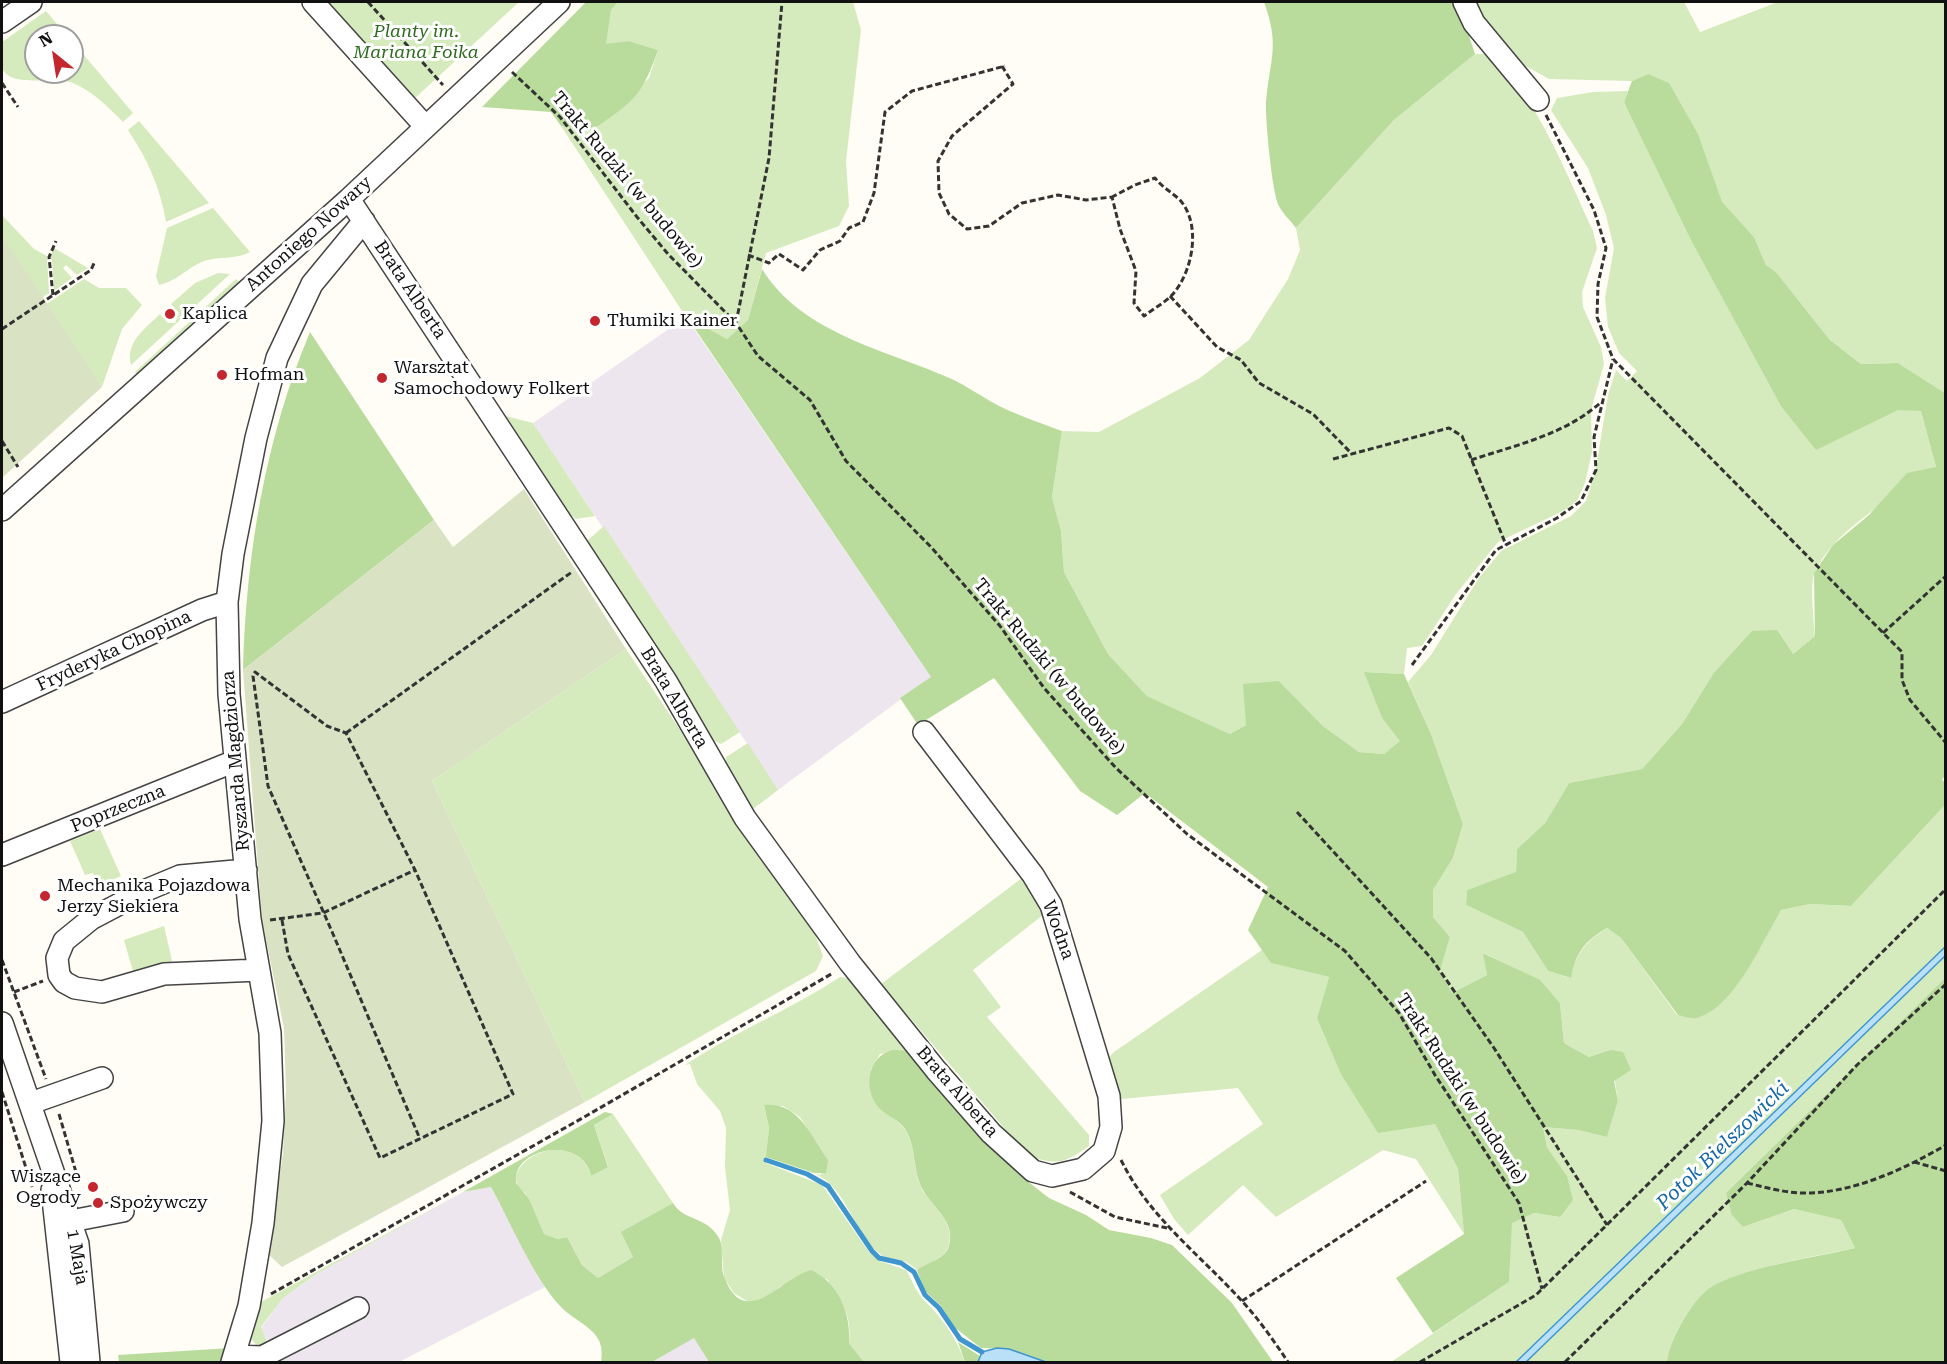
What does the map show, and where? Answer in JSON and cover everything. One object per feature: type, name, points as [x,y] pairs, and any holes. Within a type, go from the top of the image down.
[{"type":"street","points":[[2,22],[31,2]]},
{"type":"street","points":[[313,2],[424,126]]},
{"type":"street","name":"Antoniego Nowary","points":[[2,510],[349,199],[424,126],[559,2]]},
{"type":"street","points":[[1464,2],[1474,23],[1538,100]]},
{"type":"street","name":"Brata Alberta","points":[[349,199],[666,681],[745,818],[850,963],[942,1078],[991,1133],[1033,1171]]},
{"type":"street","name":"Ryszarda Magdziorza","points":[[234,1359],[249,1306],[263,1223],[273,1121],[270,1033],[250,919],[229,694],[227,602],[233,554],[256,438],[278,358],[312,284],[364,222]]},
{"type":"street","name":"Fryderyka Chopina","points":[[2,702],[202,610],[227,602]]},
{"type":"street","name":"Wodna","points":[[924,732],[1033,875],[1051,904],[1109,1096],[1111,1127],[1104,1151],[1094,1162],[1069,1174],[1052,1176],[1033,1171]]},
{"type":"street","name":"Poprzeczna","points":[[2,855],[235,761]]},
{"type":"street","points":[[246,870],[180,876],[144,891],[91,919],[64,941],[57,958],[59,975],[64,982],[75,988],[102,992],[164,974],[259,970]]},
{"type":"street","name":"1 Maja","points":[[2,1023],[78,1244],[88,1362]]},
{"type":"street","points":[[31,1103],[102,1078]]},
{"type":"street","name":"1 Maja","points":[[48,1154],[71,1362]]},
{"type":"street","points":[[71,1221],[123,1211]]},
{"type":"street","points":[[234,1359],[262,1357],[358,1308]]},
{"type":"path","points":[[368,2],[440,82]]},
{"type":"path","points":[[736,323],[769,158],[782,2]]},
{"type":"path","points":[[748,255],[769,262],[779,254],[803,270],[820,250],[840,241],[849,228],[863,222],[874,193],[885,112],[912,91],[1004,66],[1013,84],[952,136],[938,161],[939,193],[949,214],[967,229],[988,226],[1022,203],[1058,195],[1086,200],[1112,197],[1135,184],[1155,178],[1164,189],[1180,200],[1193,228],[1190,265],[1170,296],[1144,316],[1134,303],[1136,271],[1120,229],[1112,197]]},
{"type":"path","name":"Trakt Rudzki (w budowie)","points":[[508,68],[560,117],[662,247],[736,323],[758,356],[810,400],[846,461],[931,547],[1000,626],[1044,688],[1116,768],[1187,834],[1345,951],[1399,1013],[1435,1075],[1519,1203],[1542,1289]]},
{"type":"path","points":[[2,83],[18,107]]},
{"type":"path","points":[[1538,100],[1594,210],[1606,248],[1598,284],[1597,317],[1613,359],[1902,652],[1902,680],[1910,700],[1946,743]]},
{"type":"path","points":[[53,295],[49,257],[56,241]]},
{"type":"path","points":[[2,329],[92,270],[95,261]]},
{"type":"path","points":[[1170,296],[1217,347],[1241,360],[1260,383],[1313,414],[1352,454]]},
{"type":"path","points":[[1412,665],[1496,550],[1557,518],[1581,501],[1596,470],[1594,437],[1613,359]]},
{"type":"path","points":[[1472,460],[1554,432],[1581,420],[1601,402]]},
{"type":"path","points":[[1333,459],[1449,428],[1462,436],[1506,545]]},
{"type":"path","points":[[2,441],[18,467]]},
{"type":"path","points":[[346,733],[587,561]]},
{"type":"path","points":[[1883,633],[1946,576]]},
{"type":"path","points":[[282,920],[288,954],[380,1158],[420,1139],[513,1094],[415,870],[346,733],[327,726],[255,672],[268,786],[420,1139]]},
{"type":"path","points":[[1297,812],[1431,958],[1494,1047],[1607,1225]]},
{"type":"path","points":[[250,919],[282,920],[323,913],[415,870]]},
{"type":"path","points":[[1420,1362],[1542,1289],[1946,889]]},
{"type":"path","points":[[249,1306],[586,1116],[850,963]]},
{"type":"path","points":[[14,992],[59,975]]},
{"type":"path","points":[[1565,1362],[1747,1183],[1857,1065],[1946,984]]},
{"type":"path","points":[[1747,1183],[1783,1191],[1811,1193],[1897,1171],[1946,1144]]},
{"type":"path","points":[[1119,1155],[1133,1184],[1169,1228],[1242,1300],[1288,1362]]},
{"type":"path","points":[[1914,1162],[1946,1171]]},
{"type":"path","points":[[1242,1300],[1426,1181]]},
{"type":"path","points":[[1064,1188],[1115,1217],[1169,1228]]},
{"type":"shaded area","points":[[686,317],[931,677],[778,790],[533,423]]},
{"type":"shaded area","points":[[491,1187],[545,1287],[399,1362],[278,1362],[261,1328],[283,1298],[315,1275],[463,1192]]},
{"type":"shaded area","points":[[694,1337],[709,1362],[652,1362]]},
{"type":"green space","name":"Planty im. Mariana Foika","points":[[327,2],[519,2],[413,100]]},
{"type":"green space","points":[[586,2],[618,2],[611,10],[606,44],[629,41],[658,50],[646,79],[634,98],[591,131],[561,126],[551,112],[482,107]]},
{"type":"green space","points":[[618,2],[853,2],[861,30],[846,161],[849,206],[839,226],[766,253],[748,320],[727,339],[686,317],[561,126],[591,131],[649,78],[658,50],[629,41],[605,45],[611,10]]},
{"type":"green space","points":[[1264,2],[1458,2],[1475,54],[1394,120],[1296,228],[1279,206],[1272,171],[1266,101],[1273,41]]},
{"type":"green space","points":[[1474,2],[1684,2],[1700,32],[1778,2],[1945,2],[1945,394],[1898,363],[1861,364],[1830,340],[1776,272],[1766,265],[1754,237],[1722,203],[1699,136],[1648,74],[1632,81],[1549,79],[1520,63],[1489,29]]},
{"type":"green space","points":[[46,11],[57,24],[28,24]]},
{"type":"green space","points":[[24,26],[24,80],[5,73],[1,60],[2,42]]},
{"type":"green space","points":[[1475,54],[1492,54],[1524,93],[1550,138],[1593,231],[1597,248],[1582,292],[1583,307],[1601,347],[1604,364],[1591,410],[1592,452],[1585,483],[1577,501],[1563,511],[1498,542],[1456,594],[1422,646],[1407,648],[1404,674],[1365,672],[1382,718],[1401,741],[1384,754],[1359,752],[1323,726],[1279,681],[1246,725],[1230,734],[1147,696],[1108,654],[1064,572],[1061,531],[1052,497],[1062,431],[1099,432],[1200,378],[1249,340],[1288,279],[1300,250],[1296,228],[1394,120]]},
{"type":"green space","points":[[84,55],[133,113],[123,122],[105,104],[75,84],[84,84]]},
{"type":"green space","points":[[1648,74],[1669,83],[1699,136],[1722,202],[1754,237],[1766,265],[1776,272],[1830,340],[1861,364],[1898,363],[1946,394],[1946,774],[1942,780],[1945,782],[1945,805],[1851,906],[1810,904],[1781,910],[1746,973],[1722,1002],[1710,1012],[1696,1018],[1678,1015],[1621,938],[1607,928],[1582,948],[1571,978],[1548,971],[1523,932],[1466,905],[1467,890],[1516,872],[1517,849],[1545,823],[1569,783],[1642,769],[1682,724],[1713,674],[1752,631],[1777,630],[1793,654],[1815,636],[1814,573],[1833,545],[1869,515],[1907,473],[1936,467],[1921,411],[1898,410],[1816,450],[1781,406],[1690,238],[1624,102],[1632,81]]},
{"type":"green space","points":[[1628,91],[1624,102],[1816,449],[1898,409],[1921,411],[1936,467],[1852,527],[1824,556],[1815,572],[1812,585],[1815,636],[1793,654],[1713,674],[1682,724],[1642,769],[1569,783],[1545,823],[1517,849],[1516,873],[1467,890],[1466,905],[1523,932],[1548,971],[1570,978],[1582,949],[1607,928],[1621,938],[1677,1015],[1761,947],[1780,910],[1810,904],[1851,906],[1945,805],[1945,947],[1516,1362],[1391,1362],[1509,1282],[1511,1222],[1534,1213],[1560,1217],[1567,1176],[1547,1147],[1543,1127],[1578,1130],[1607,1137],[1618,1101],[1610,1050],[1589,1057],[1564,1043],[1560,1003],[1540,981],[1484,953],[1487,975],[1452,993],[1440,971],[1450,937],[1433,917],[1433,890],[1453,858],[1463,824],[1431,734],[1408,682],[1431,655],[1479,578],[1501,551],[1571,516],[1586,501],[1595,473],[1608,395],[1616,370],[1627,381],[1637,371],[1619,353],[1608,327],[1605,298],[1614,248],[1606,215],[1588,168],[1551,110],[1557,98],[1593,92]]},
{"type":"green space","points":[[139,121],[209,203],[166,222],[152,174],[128,130]]},
{"type":"green space","points":[[213,208],[250,252],[239,256],[204,261],[171,281],[159,285],[156,276],[167,228]]},
{"type":"green space","points":[[2,215],[34,249],[47,256],[49,293],[41,298],[2,235]]},
{"type":"green space","points":[[2,235],[102,387],[2,478]]},
{"type":"green space","points":[[54,248],[88,268],[77,275],[66,265],[63,268],[72,278],[54,291],[50,257]]},
{"type":"green space","points":[[762,269],[779,291],[800,310],[823,325],[875,349],[954,380],[1008,410],[1062,431],[1052,497],[1061,531],[1064,572],[1108,654],[1147,696],[1230,734],[1246,725],[1243,684],[1279,681],[1323,726],[1359,752],[1384,754],[1400,741],[1382,718],[1364,672],[1404,674],[1431,734],[1463,824],[1453,858],[1433,890],[1433,917],[1450,937],[1440,971],[1452,993],[1487,975],[1483,953],[1540,980],[1560,1003],[1564,1043],[1589,1057],[1610,1050],[1623,1052],[1631,1070],[1614,1081],[1618,1101],[1607,1137],[1578,1130],[1543,1127],[1547,1147],[1567,1176],[1573,1200],[1560,1217],[1534,1213],[1512,1223],[1509,1282],[1433,1333],[1396,1278],[1464,1234],[1458,1169],[1435,1124],[1378,1133],[1341,1074],[1317,1018],[1329,977],[1271,963],[1248,930],[1268,887],[1145,793],[1117,815],[1080,791],[994,678],[918,725],[900,698],[931,677],[687,317],[727,339],[748,320]]},
{"type":"green space","points":[[218,273],[230,274],[131,365],[131,349],[138,336],[160,314],[168,323],[175,323],[179,313],[171,304],[195,283]]},
{"type":"green space","points":[[84,279],[99,288],[126,288],[142,305],[122,329],[102,387],[45,305]]},
{"type":"green space","points":[[236,279],[241,283],[138,377],[135,372]]},
{"type":"green space","points":[[310,332],[434,520],[243,670],[248,584],[261,498],[281,414]]},
{"type":"green space","points":[[506,416],[533,423],[595,516],[576,519],[567,512]]},
{"type":"green space","points":[[524,489],[626,649],[432,781],[585,1102],[282,1267],[268,1254],[283,1154],[286,1091],[284,1028],[262,920],[243,670],[434,520],[453,547]]},
{"type":"green space","points":[[604,526],[740,732],[721,744],[707,738],[587,545],[588,540]]},
{"type":"green space","points":[[626,649],[813,929],[823,956],[816,971],[585,1102],[432,781]]},
{"type":"green space","points":[[748,743],[778,790],[753,809],[726,763],[726,757]]},
{"type":"green space","points":[[100,829],[121,876],[98,886],[93,873],[85,875],[70,841]]},
{"type":"green space","points":[[1026,875],[1048,911],[973,970],[1001,1007],[987,1017],[1089,1135],[1089,1146],[1073,1156],[1053,1162],[1028,1156],[881,984]]},
{"type":"green space","points":[[164,926],[173,965],[134,975],[124,940]]},
{"type":"green space","points":[[1262,950],[1272,963],[1329,977],[1317,1018],[1435,1124],[1458,1169],[1464,1234],[1416,1159],[1383,1150],[1276,1217],[1243,1185],[1188,1235],[1174,1219],[1160,1195],[1263,1124],[1238,1088],[1121,1099],[1107,1060],[1114,1052]]},
{"type":"green space","points":[[1945,956],[1945,978],[1726,1193],[1743,1227],[1794,1209],[1841,1220],[1855,1248],[1755,1270],[1718,1284],[1699,1299],[1687,1315],[1672,1343],[1667,1362],[1526,1362]]},
{"type":"green space","points":[[840,977],[848,978],[857,985],[910,1051],[880,1054],[871,1069],[881,1110],[903,1127],[913,1149],[922,1189],[949,1228],[947,1250],[940,1257],[917,1270],[906,1262],[880,1254],[863,1234],[835,1189],[814,1173],[821,1175],[822,1153],[800,1117],[783,1106],[764,1106],[769,1128],[766,1163],[822,1185],[869,1252],[880,1261],[906,1270],[920,1296],[948,1328],[965,1362],[864,1362],[849,1343],[847,1315],[827,1279],[781,1286],[773,1294],[750,1303],[734,1293],[724,1278],[721,1240],[730,1210],[725,1167],[726,1128],[720,1111],[697,1084],[690,1064],[685,1065]]},
{"type":"green space","points":[[1945,978],[1945,1362],[1667,1362],[1681,1323],[1707,1290],[1721,1282],[1757,1269],[1855,1248],[1841,1220],[1794,1209],[1743,1227],[1732,1215],[1726,1193]]},
{"type":"green space","points":[[893,1050],[910,1051],[927,1067],[1022,1177],[1049,1198],[1086,1215],[1109,1230],[1151,1238],[1172,1245],[1232,1303],[1273,1362],[1046,1362],[1009,1349],[981,1348],[954,1327],[941,1306],[924,1290],[917,1270],[944,1254],[949,1246],[949,1229],[923,1190],[917,1175],[909,1136],[900,1123],[880,1109],[874,1101],[869,1084],[877,1059]]},
{"type":"green space","points":[[764,1105],[776,1105],[786,1109],[803,1122],[828,1160],[826,1173],[814,1173],[766,1157],[769,1128]]},
{"type":"green space","points":[[605,1112],[613,1114],[594,1125],[608,1167],[591,1176],[585,1163],[575,1154],[548,1151],[535,1154],[524,1161],[517,1171],[516,1183],[529,1199],[544,1234],[558,1239],[567,1237],[582,1265],[598,1278],[633,1257],[621,1232],[673,1203],[683,1213],[708,1226],[719,1238],[723,1274],[734,1294],[743,1301],[754,1301],[765,1297],[811,1270],[821,1276],[836,1291],[841,1300],[848,1321],[849,1343],[864,1362],[709,1362],[694,1338],[652,1362],[601,1362],[602,1351],[596,1336],[568,1314],[541,1282],[491,1187],[463,1192]]},
{"type":"green space","points":[[613,1114],[673,1203],[622,1232],[633,1257],[598,1278],[582,1265],[567,1237],[558,1239],[544,1234],[525,1193],[519,1189],[515,1178],[530,1158],[541,1152],[553,1150],[566,1151],[577,1156],[586,1164],[591,1176],[608,1166],[594,1125]]},
{"type":"green space","points":[[463,1192],[315,1275],[283,1298],[261,1327],[269,1346],[259,1346],[252,1340],[249,1333],[261,1302]]},
{"type":"green space","points":[[958,1342],[980,1356],[978,1362],[965,1362]]},
{"type":"green space","points":[[231,1348],[225,1362],[119,1362],[118,1355]]},
{"type":"water","points":[[1945,947],[1945,956],[1526,1362],[1516,1362]]},
{"type":"water","points":[[997,1348],[1009,1349],[1046,1362],[978,1362],[982,1352]]},
{"type":"waterway","points":[[766,1160],[807,1174],[828,1186],[872,1251],[879,1258],[901,1263],[914,1272],[925,1295],[939,1308],[960,1339],[982,1352]]},
{"type":"place","name":"Kaplica","points":[[170,314]]},
{"type":"place","name":"Tłumiki Kainer","points":[[595,321]]},
{"type":"place","name":"Hofman","points":[[222,375]]},
{"type":"place","name":"Warsztat Samochodowy Folkert","points":[[382,378]]},
{"type":"place","name":"Mechanika Pojazdowa Jerzy Siekiera","points":[[45,896]]},
{"type":"place","name":"Wiszące Ogrody","points":[[93,1187]]},
{"type":"place","name":"Spożywczy","points":[[98,1203]]},
{"type":"water label","name":"Potok Bielszowicki","points":[[1723,1146]]}]
